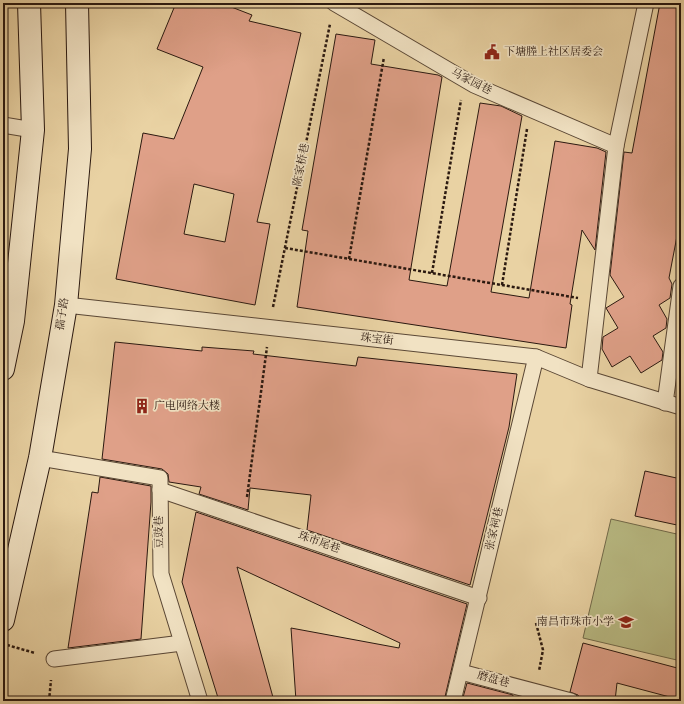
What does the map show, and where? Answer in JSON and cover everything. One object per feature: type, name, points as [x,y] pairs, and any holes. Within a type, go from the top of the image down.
[{"type":"main road","points":[[3,369],[13,321],[33,130],[29,3]]},
{"type":"main road","name":"孺子路","points":[[3,620],[40,458],[66,305],[80,149],[77,3]]},
{"type":"lane","name":"马家园巷","points":[[334,3],[474,86],[616,146]]},
{"type":"lane","points":[[589,379],[616,146],[646,3]]},
{"type":"lane","points":[[3,125],[33,130]]},
{"type":"lane","points":[[665,403],[681,286]]},
{"type":"lane","name":"珠宝街","points":[[66,305],[536,357],[589,379],[681,408]]},
{"type":"lane","name":"张家祠巷","points":[[453,701],[536,357]]},
{"type":"lane","name":"豆豉巷","points":[[40,458],[160,478],[161,574],[200,701]]},
{"type":"lane","name":"珠市尾巷","points":[[160,490],[479,598]]},
{"type":"lane","points":[[54,659],[182,643]]},
{"type":"lane","name":"磨盘巷","points":[[461,672],[571,701]]},
{"type":"path","name":"陈家桥巷","points":[[244,518],[269,328],[334,3]]},
{"type":"path","points":[[349,259],[387,35]]},
{"type":"path","points":[[432,273],[465,80]]},
{"type":"path","points":[[502,285],[530,110]]},
{"type":"path","points":[[285,248],[598,301]]},
{"type":"path","points":[[536,623],[543,650],[536,692]]},
{"type":"green space","points":[[611,519],[681,535],[681,661],[583,638]]},
{"type":"building","points":[[176,3],[221,3],[252,15],[249,21],[301,33],[257,222],[270,224],[255,305],[116,279],[143,133],[174,139],[203,67],[157,49]],"holes":[[[194,184],[234,194],[225,242],[184,234]]]},
{"type":"building","points":[[660,3],[681,3],[681,215],[669,278],[672,284],[670,298],[659,305],[667,319],[666,328],[653,336],[663,352],[662,360],[641,373],[630,356],[612,367],[602,349],[603,337],[618,328],[606,308],[624,297],[610,275],[624,152],[632,153]]},
{"type":"building","points":[[336,34],[375,40],[371,64],[438,75],[442,77],[409,280],[447,286],[480,103],[501,106],[522,116],[491,292],[529,298],[555,141],[597,148],[606,152],[595,250],[582,230],[570,304],[572,305],[566,348],[297,307],[308,231],[302,230]]},
{"type":"building","points":[[115,342],[202,351],[202,347],[254,351],[253,354],[356,366],[358,357],[517,374],[509,427],[470,585],[307,530],[311,495],[250,488],[248,510],[199,494],[201,487],[169,482],[168,474],[162,469],[102,459]]},
{"type":"building","points":[[645,471],[681,479],[681,506],[677,525],[635,516]]},
{"type":"building","points":[[100,477],[151,486],[141,639],[68,648],[92,492],[98,493]]},
{"type":"building","points":[[196,512],[467,604],[444,701],[296,701],[291,628],[399,648],[400,643],[237,567],[274,701],[219,701],[182,582]]},
{"type":"building","points":[[583,643],[681,669],[681,700],[617,683],[615,701],[580,701],[578,695],[570,692]]},
{"type":"building","points":[[467,683],[513,695],[512,701],[462,701]]},
{"type":"place","name":"下塘塍上社区居委会","points":[[492,52]]},
{"type":"place","name":"广电网络大楼","points":[[142,406]]},
{"type":"place","name":"南昌市珠市小学","points":[[626,622]]}]
